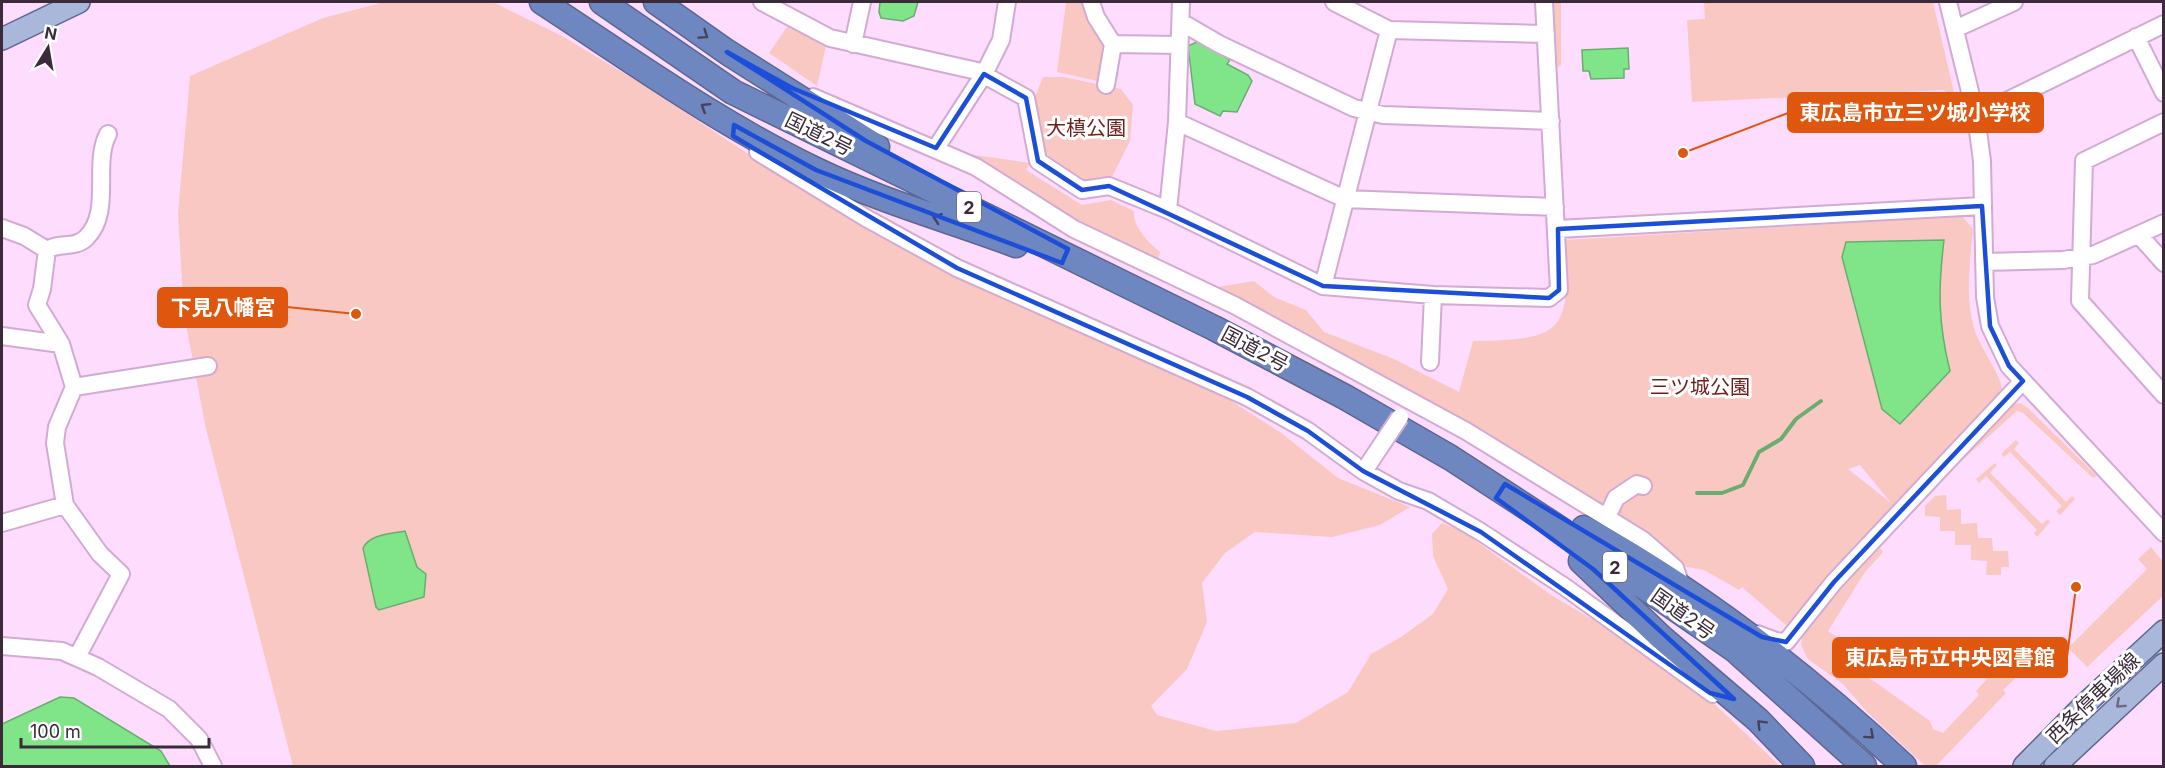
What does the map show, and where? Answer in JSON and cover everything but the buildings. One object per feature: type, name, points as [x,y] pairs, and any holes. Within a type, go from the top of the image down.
[{"type":"highway","points":[[542,2],[734,125],[816,171],[897,204],[1150,296]]},
{"type":"highway","name":"国道2号","points":[[602,2],[733,92],[1150,296],[1345,397],[1451,459],[1550,523],[1735,650],[1864,766]]},
{"type":"highway","points":[[656,2],[727,52],[866,141],[997,209],[1150,296]]},
{"type":"highway","points":[[1345,397],[1591,532],[1690,594],[1773,655],[1848,716],[1904,766]]},
{"type":"highway","points":[[1345,397],[1505,505],[1593,569],[1662,638],[1734,699],[1802,766]]},
{"type":"main road","points":[[2,39],[72,3]]},
{"type":"main road","name":"西条停車場線","points":[[2024,766],[2085,704],[2163,631]]},
{"type":"main road","name":"西条停車場線","points":[[2055,766],[2163,664]]},
{"type":"street","points":[[762,2],[830,38],[984,74],[1026,98],[1038,161],[1082,190],[1110,186],[1168,210],[1323,286],[1433,294],[1549,298],[1559,290],[1558,229],[1544,2]]},
{"type":"street","points":[[853,44],[862,2]]},
{"type":"street","points":[[936,148],[984,74],[1001,40],[1007,2]]},
{"type":"street","points":[[1091,2],[1096,17],[1113,44],[1106,86]]},
{"type":"street","points":[[1168,210],[1177,122],[1181,2]]},
{"type":"street","points":[[1334,2],[1389,30],[1546,34]]},
{"type":"street","points":[[1948,2],[1976,116],[1982,161],[1984,297],[1990,326],[2009,366],[2161,525]]},
{"type":"street","points":[[1955,29],[2013,2]]},
{"type":"street","points":[[1181,21],[1219,44],[1354,108],[1383,115],[1551,121]]},
{"type":"street","points":[[1976,116],[2163,24]]},
{"type":"street","points":[[1323,286],[1389,30]]},
{"type":"street","points":[[2136,37],[2163,93]]},
{"type":"street","points":[[1113,44],[1179,45]]},
{"type":"street","points":[[727,52],[792,88],[976,167],[1074,229],[1234,305],[1410,400],[1643,540],[1674,568],[1690,594],[1724,611],[1762,637],[1785,642]]},
{"type":"street","points":[[1177,122],[1345,199],[1555,207]]},
{"type":"street","points":[[2163,122],[2084,161],[2080,257],[2080,301],[2163,395]]},
{"type":"street","points":[[734,125],[733,136],[866,218],[957,268],[1248,397],[1308,431],[1399,491],[1428,501],[1481,532],[1565,587],[1710,693],[1734,699]]},
{"type":"street","points":[[47,250],[72,245],[84,240],[90,233],[100,201],[100,158],[108,134]]},
{"type":"street","points":[[1558,229],[1982,206]]},
{"type":"street","points":[[1984,262],[2063,260],[2093,255],[2163,223]]},
{"type":"street","points":[[2,228],[24,236],[47,250]]},
{"type":"street","points":[[2139,235],[2163,263]]},
{"type":"street","points":[[47,250],[42,289],[37,305],[61,344],[74,387],[57,427],[55,443],[65,505],[99,554],[122,574],[77,657]]},
{"type":"street","points":[[1430,362],[1433,294]]},
{"type":"street","points":[[2,336],[61,344]]},
{"type":"street","points":[[74,387],[208,366]]},
{"type":"street","points":[[1785,642],[1834,582],[2023,381]]},
{"type":"street","points":[[1366,468],[1410,400]]},
{"type":"street","points":[[1607,517],[1616,498],[1637,484],[1643,486]]},
{"type":"street","points":[[2,524],[65,505]]},
{"type":"street","points":[[1785,642],[1787,651],[1797,666],[1848,716]]},
{"type":"street","points":[[2,646],[42,648],[77,657],[168,709],[199,739],[213,766]]},
{"type":"highlighted area","points":[[727,52],[792,88],[936,148],[984,74],[1026,98],[1038,161],[1082,190],[1109,186],[1323,286],[1549,298],[1559,290],[1558,229],[1982,206],[1990,326],[2009,366],[2023,381],[1834,582],[1786,642],[1762,637],[1505,484],[1496,498],[1593,569],[1734,699],[1710,693],[1481,532],[1363,471],[1308,431],[1247,397],[957,268],[733,136],[734,125],[816,170],[1062,263],[1068,249],[866,141]]},
{"type":"green space","points":[[385,2],[493,2],[562,36],[637,81],[820,201],[904,244],[991,281],[1144,360],[1217,392],[1280,432],[1338,478],[1410,507],[1380,525],[1332,537],[1255,532],[1225,553],[1202,583],[1207,622],[1187,669],[1151,706],[1157,715],[1216,731],[1296,723],[1348,692],[1371,654],[1401,637],[1433,614],[1448,589],[1433,556],[1432,534],[1442,523],[1462,531],[1551,595],[1629,641],[1706,696],[1780,766],[293,766],[206,429],[184,314],[178,214],[190,76],[323,18]]},
{"type":"green space","points":[[1066,2],[1083,2],[1105,44],[1102,82],[1057,72]]},
{"type":"green space","points":[[1550,2],[1561,2],[1561,65],[1557,68],[1554,67]]},
{"type":"green space","points":[[1704,2],[1933,2],[1959,114],[1944,90],[1692,102],[1687,20],[1705,19]]},
{"type":"green space","points":[[789,24],[826,46],[817,86],[769,53]]},
{"type":"green space","name":"大槙公園","points":[[1043,77],[1063,77],[1121,89],[1133,105],[1130,141],[1112,177],[1090,183],[1080,180],[1044,157],[1035,97]]},
{"type":"green space","points":[[968,154],[1030,163],[1026,170],[1082,205],[1111,200],[1134,211],[1138,228],[1160,252],[1157,264],[1110,245],[967,157]]},
{"type":"green space","name":"三ツ城公園","points":[[1962,216],[1973,229],[1969,279],[1971,316],[1977,336],[1999,378],[2002,392],[1937,463],[1903,494],[1787,626],[1742,587],[1739,590],[1704,570],[1682,566],[1385,381],[1268,312],[1211,288],[1254,281],[1274,297],[1306,310],[1324,332],[1394,359],[1459,392],[1473,341],[1527,338],[1544,333],[1556,324],[1562,312],[1566,294],[1566,240]],"holes":[[[1860,465],[1891,503],[1848,469]]]},
{"type":"green space","points":[[2020,403],[2028,408],[2097,476],[2093,478],[2023,413],[2017,411],[1938,482],[2011,405]]},
{"type":"green space","points":[[2016,440],[2019,443],[2014,449],[2066,502],[2072,496],[2075,499],[2060,515],[2056,511],[2062,506],[2010,452],[2004,457],[2001,454]]},
{"type":"green space","points":[[1995,463],[1997,465],[1990,473],[2042,524],[2048,519],[2050,522],[2037,537],[2034,533],[2037,530],[1986,476],[1979,483],[1976,479]]},
{"type":"green space","points":[[1946,495],[1947,510],[1961,509],[1961,524],[1977,523],[1978,538],[1992,538],[1993,551],[2008,551],[2009,567],[2001,567],[2001,575],[1986,575],[1987,561],[1971,560],[1971,545],[1955,545],[1955,531],[1940,531],[1940,517],[1925,516],[1925,506],[1935,496]]},
{"type":"green space","points":[[2151,547],[2163,562],[2163,596],[2087,667],[2068,648],[2147,569],[2138,559]]},
{"type":"green space","points":[[1880,548],[1883,552],[1865,572],[1828,631],[1851,647],[1844,660],[1930,721],[1933,729],[1943,733],[1979,695],[1976,691],[2021,641],[2058,676],[2047,673],[2036,665],[2027,675],[2023,671],[2003,690],[2006,693],[1936,766],[1925,766],[1867,712],[1843,684],[1808,659],[1801,645],[1803,633],[1827,601]]},
{"type":"shaded area","points":[[880,2],[918,2],[914,16],[903,21],[881,18]]},
{"type":"shaded area","points":[[1199,41],[1230,60],[1227,64],[1248,75],[1252,81],[1237,112],[1223,111],[1220,116],[1195,104],[1188,46]]},
{"type":"shaded area","points":[[1628,48],[1629,69],[1624,69],[1624,78],[1591,79],[1589,71],[1583,71],[1582,50]]},
{"type":"shaded area","points":[[1944,240],[1940,306],[1950,371],[1900,424],[1882,409],[1842,257],[1846,242]]},
{"type":"shaded area","points":[[405,531],[417,567],[426,574],[424,597],[379,610],[376,607],[363,548],[375,537]]},
{"type":"shaded area","points":[[60,697],[74,698],[161,751],[170,766],[2,766],[2,724]]},
{"type":"waterway","points":[[1697,493],[1722,493],[1743,485],[1759,452],[1781,439],[1796,419],[1821,401]]},
{"type":"place","name":"東広島市立三ツ城小学校","points":[[1683,153]]},
{"type":"place","name":"下見八幡宮","points":[[356,314]]},
{"type":"place","name":"東広島市立中央図書館","points":[[2076,587]]}]
